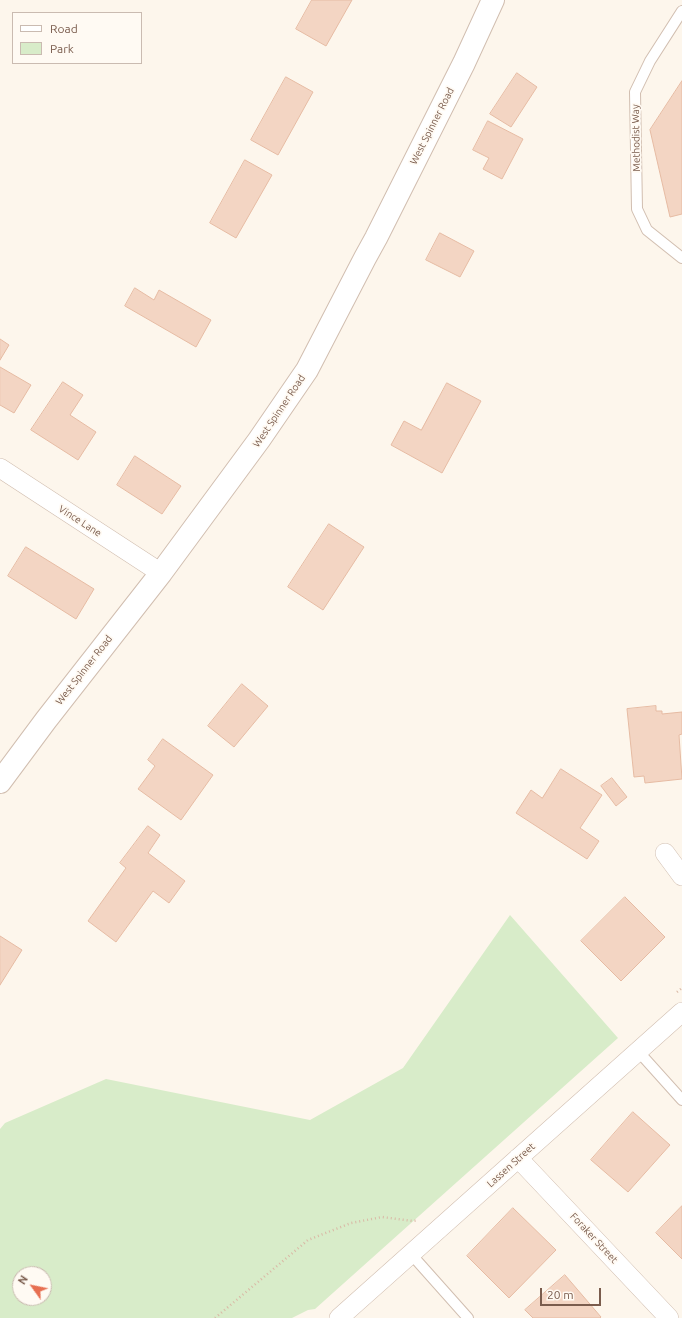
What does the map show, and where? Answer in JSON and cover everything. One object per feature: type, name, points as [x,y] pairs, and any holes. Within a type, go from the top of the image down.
[{"type":"street","name":"West Spinner Road","points":[[0,782],[46,720],[161,573],[260,440],[307,370],[464,63],[493,0]]},
{"type":"street","name":"Vince Lane","points":[[0,468],[161,573]]},
{"type":"street","points":[[665,853],[682,876]]},
{"type":"street","name":"Lassen Street","points":[[340,1318],[682,1012]]},
{"type":"street","name":"Foraker Street","points":[[518,1158],[669,1318]]},
{"type":"lane","name":"Methodist Way","points":[[682,11],[650,61],[635,92],[637,209],[647,230],[682,258]]},
{"type":"lane","points":[[638,1051],[682,1100]]},
{"type":"lane","points":[[411,1254],[468,1318]]},
{"type":"path","points":[[215,1318],[308,1240],[351,1223],[382,1218],[413,1221],[424,1218]]},
{"type":"green space","points":[[510,915],[618,1038],[315,1309],[308,1310],[292,1318],[0,1318],[0,1129],[5,1123],[106,1079],[310,1120],[403,1068]]},
{"type":"building","points":[[312,0],[352,0],[326,46],[296,29]]},
{"type":"building","points":[[517,73],[537,87],[511,127],[490,114]]},
{"type":"building","points":[[286,77],[313,92],[278,155],[251,140]]},
{"type":"building","points":[[682,81],[682,214],[670,217],[650,130]]},
{"type":"building","points":[[488,121],[523,139],[502,179],[483,169],[489,158],[473,150]]},
{"type":"building","points":[[245,160],[272,175],[236,238],[210,223]]},
{"type":"building","points":[[440,233],[474,251],[460,277],[426,260]]},
{"type":"building","points":[[135,288],[154,300],[159,290],[211,320],[196,347],[125,306]]},
{"type":"building","points":[[0,339],[9,345],[0,360]]},
{"type":"building","points":[[0,367],[31,385],[14,413],[0,405]]},
{"type":"building","points":[[63,382],[83,395],[70,415],[96,432],[78,460],[31,430]]},
{"type":"building","points":[[447,383],[481,401],[442,473],[391,445],[404,421],[421,430]]},
{"type":"building","points":[[135,456],[181,486],[162,514],[117,485]]},
{"type":"building","points":[[329,524],[364,547],[323,610],[288,587]]},
{"type":"building","points":[[26,547],[94,589],[76,619],[8,576]]},
{"type":"building","points":[[242,684],[268,706],[234,747],[208,726]]},
{"type":"building","points":[[656,706],[656,711],[662,711],[662,714],[682,712],[682,734],[679,735],[682,779],[645,783],[644,776],[634,777],[627,709]]},
{"type":"building","points":[[163,739],[213,775],[181,820],[138,789],[155,766],[148,760]]},
{"type":"building","points":[[561,769],[602,795],[580,828],[599,841],[587,859],[516,813],[531,790],[542,798]]},
{"type":"building","points":[[612,778],[627,797],[616,806],[601,786]]},
{"type":"building","points":[[148,826],[160,835],[148,853],[185,881],[169,903],[153,891],[116,942],[88,921],[126,868],[120,863]]},
{"type":"building","points":[[625,897],[665,937],[621,981],[581,941]]},
{"type":"building","points":[[0,936],[22,950],[0,985]]},
{"type":"building","points":[[633,1112],[670,1145],[628,1192],[591,1160]]},
{"type":"building","points":[[682,1206],[682,1259],[656,1233]]},
{"type":"building","points":[[513,1208],[556,1250],[509,1298],[467,1256]]},
{"type":"building","points":[[565,1275],[601,1317],[600,1318],[533,1318],[525,1310]]}]
